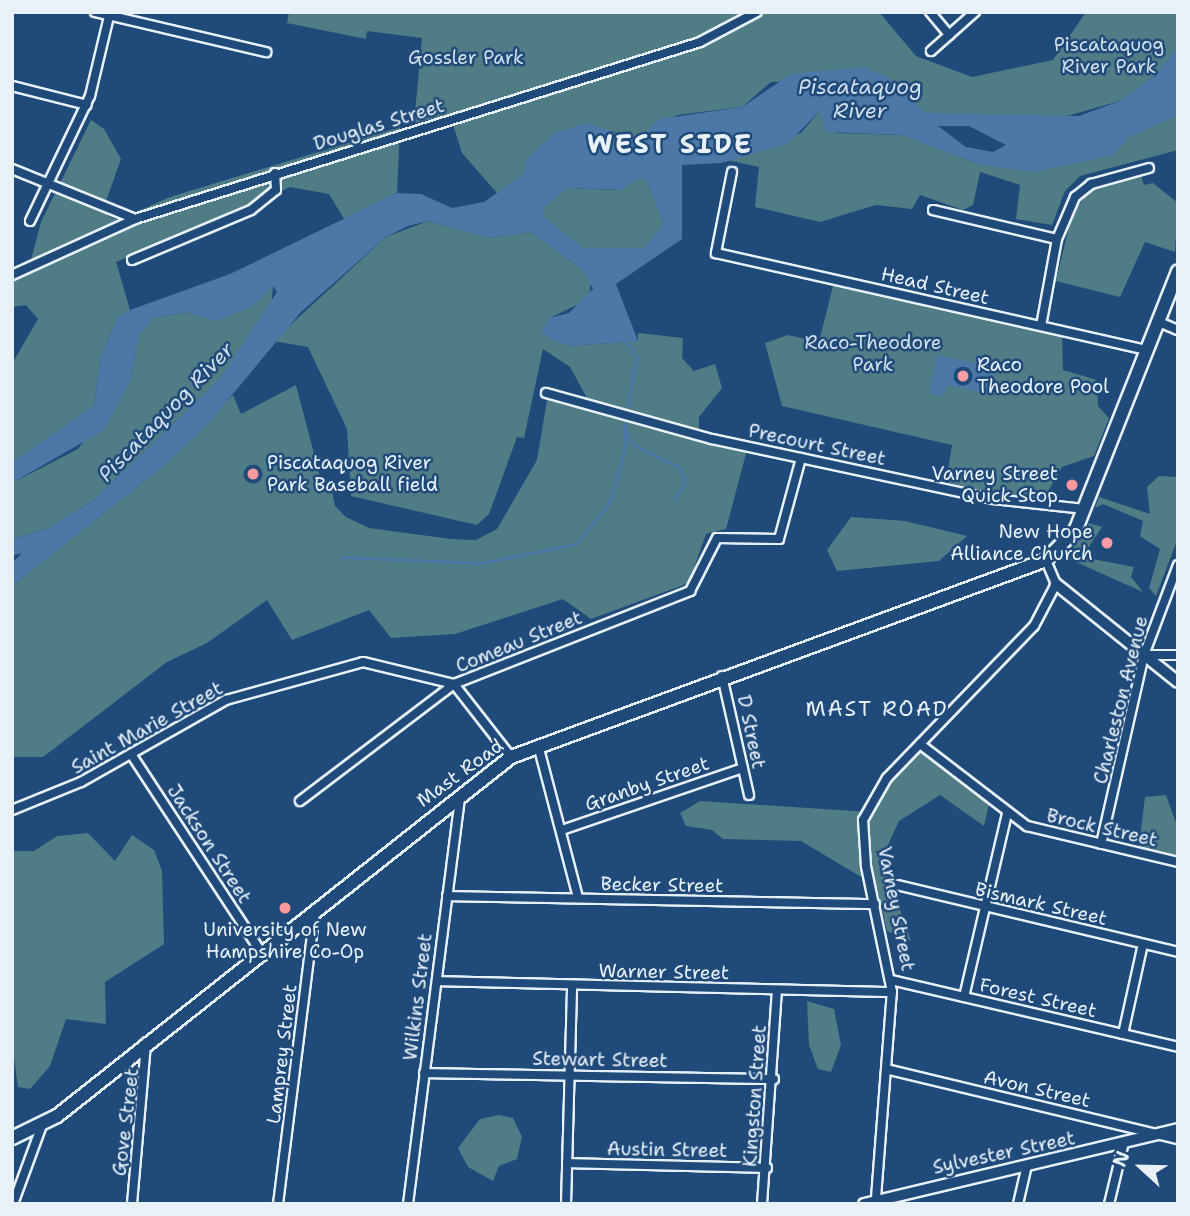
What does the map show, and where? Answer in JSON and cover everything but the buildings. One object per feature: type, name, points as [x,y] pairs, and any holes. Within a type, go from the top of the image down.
[{"type":"main road","points":[[1046,560],[1062,548],[1084,509],[1178,272]]},
{"type":"main road","name":"Mast Road","points":[[12,1138],[42,1125],[511,757],[722,676],[1046,560]]},
{"type":"street","points":[[95,12],[266,52]]},
{"type":"street","name":"Douglas Street","points":[[12,275],[135,219],[275,173],[701,42],[757,12]]},
{"type":"street","points":[[930,12],[949,35]]},
{"type":"street","points":[[931,51],[975,12]]},
{"type":"street","points":[[30,221],[86,105],[110,14]]},
{"type":"street","points":[[12,86],[86,105]]},
{"type":"street","points":[[1041,326],[1056,239],[1071,204],[1091,184],[1149,168]]},
{"type":"street","points":[[12,169],[48,186],[135,219]]},
{"type":"street","name":"Head Street","points":[[732,172],[716,253],[1148,350]]},
{"type":"street","points":[[132,260],[251,210],[276,190],[275,173]]},
{"type":"street","points":[[933,210],[1056,239]]},
{"type":"street","points":[[1159,322],[1178,330]]},
{"type":"street","name":"Precourt Street","points":[[547,393],[616,414],[801,458],[993,499],[1084,509]]},
{"type":"street","name":"Comeau Street","points":[[300,801],[454,684],[695,586],[717,538],[779,539],[801,458]]},
{"type":"street","points":[[1046,560],[1056,584],[1178,682]]},
{"type":"street","name":"Charleston Avenue","points":[[1101,844],[1144,654],[1177,565]]},
{"type":"street","name":"Varney Street","points":[[872,1201],[890,1070],[892,992],[875,904],[863,820],[887,778],[1027,635],[1056,584]]},
{"type":"street","points":[[1144,654],[1178,655]]},
{"type":"street","name":"Saint Marie Street","points":[[12,810],[42,802],[226,700],[381,663],[454,684]]},
{"type":"street","name":"D Street","points":[[722,676],[748,795]]},
{"type":"street","points":[[454,684],[511,757]]},
{"type":"street","name":"Brock Street","points":[[920,744],[1007,813],[1036,829],[1178,862]]},
{"type":"street","points":[[538,745],[579,898]]},
{"type":"street","name":"Jackson Street","points":[[131,754],[261,952]]},
{"type":"street","name":"Granby Street","points":[[562,830],[743,768]]},
{"type":"street","name":"Wilkins Street","points":[[408,1204],[460,795]]},
{"type":"street","points":[[964,997],[1007,813]]},
{"type":"street","name":"Bismark Street","points":[[897,886],[1178,952]]},
{"type":"street","name":"Becker Street","points":[[447,896],[875,904]]},
{"type":"street","name":"Lamprey Street","points":[[278,1204],[316,908]]},
{"type":"street","points":[[1123,1034],[1143,944]]},
{"type":"street","name":"Forest Street","points":[[891,980],[1178,1047]]},
{"type":"street","name":"Warner Street","points":[[437,981],[892,992]]},
{"type":"street","points":[[566,1204],[572,986]]},
{"type":"street","name":"Kingston Street","points":[[762,1204],[774,1079],[777,991]]},
{"type":"street","name":"Gove Street","points":[[132,1204],[146,1043]]},
{"type":"street","name":"Avon Street","points":[[890,1070],[1178,1139]]},
{"type":"street","name":"Stewart Street","points":[[424,1073],[774,1079]]},
{"type":"street","points":[[13,1204],[42,1125]]},
{"type":"street","name":"Sylvester Street","points":[[872,1201],[1123,1146],[1164,1136],[1178,1129]]},
{"type":"street","points":[[1109,1204],[1123,1146]]},
{"type":"street","name":"Austin Street","points":[[567,1163],[767,1168]]},
{"type":"street","points":[[1018,1204],[1027,1166]]},
{"type":"green space","points":[[289,12],[879,12],[916,56],[972,77],[1053,60],[1086,12],[1178,12],[1178,47],[1156,75],[1120,101],[1053,120],[926,113],[889,78],[771,82],[742,107],[677,115],[637,140],[612,131],[497,193],[462,153],[450,115],[414,123],[422,38],[367,31],[366,39],[287,23]]},
{"type":"green space","points":[[820,111],[836,133],[903,135],[981,165],[1113,155],[1129,137],[1178,115],[1178,150],[1080,176],[1065,191],[1052,225],[1016,219],[1020,185],[980,172],[973,205],[963,210],[920,195],[912,209],[876,205],[820,222],[755,207],[759,167],[727,160],[801,133]]},
{"type":"green space","points":[[91,120],[104,129],[121,159],[106,201],[108,216],[118,220],[170,197],[400,127],[397,193],[344,219],[329,194],[290,187],[116,262],[130,310],[117,318],[100,359],[94,406],[12,463],[12,364],[38,319],[26,305],[12,307],[12,270],[31,260],[41,222]]},
{"type":"green space","points":[[1140,173],[1144,185],[1153,183],[1178,203],[1175,252],[1145,242],[1120,297],[1056,281],[1071,218],[1082,200],[1096,188]]},
{"type":"green space","points":[[639,178],[647,180],[663,223],[645,248],[583,248],[544,217],[543,207],[568,188],[616,190]]},
{"type":"green space","points":[[428,221],[489,238],[531,232],[583,270],[591,280],[589,299],[550,318],[549,338],[569,346],[638,341],[638,333],[683,338],[682,358],[694,371],[715,364],[722,388],[699,417],[699,439],[747,450],[726,529],[706,534],[689,583],[591,619],[563,599],[455,634],[391,638],[369,610],[292,640],[267,600],[207,643],[167,662],[43,757],[12,757],[12,586],[161,468],[233,395],[241,414],[296,385],[322,484],[330,482],[335,506],[346,517],[369,528],[451,539],[476,540],[497,529],[537,460],[547,400],[585,410],[586,396],[570,367],[543,349],[524,438],[517,437],[489,514],[477,525],[351,496],[347,429],[308,347],[273,341],[386,237]]},
{"type":"green space","points":[[273,286],[271,309],[219,380],[94,500],[47,529],[12,539],[12,483],[78,449],[130,381],[139,334],[153,318],[187,312],[216,321],[251,307]]},
{"type":"green space","name":"Raco-Theodore Park","points":[[833,286],[1062,334],[1063,370],[1097,380],[1098,406],[1109,418],[1094,456],[1062,467],[1043,500],[1006,496],[946,482],[952,445],[782,406],[765,343],[788,335],[819,342]]},
{"type":"green space","points":[[1159,476],[1178,477],[1178,538],[1156,596],[1149,588],[1160,549],[1140,536],[1143,521],[1103,504],[1095,508],[1099,497],[1150,514],[1147,487]]},
{"type":"green space","points":[[851,517],[905,521],[967,536],[939,561],[837,571],[827,550]]},
{"type":"green space","points":[[1089,523],[1102,527],[1082,557],[1134,567],[1131,577],[1143,592],[1067,558]]},
{"type":"green space","points":[[921,752],[989,804],[984,826],[940,795],[899,821],[882,858],[911,941],[887,931],[879,895],[863,878],[801,841],[723,839],[712,830],[686,826],[680,813],[700,801],[870,812],[894,777]]},
{"type":"green space","points":[[1166,795],[1178,828],[1178,856],[1139,847],[1145,797]]},
{"type":"green space","points":[[88,833],[115,861],[132,835],[154,850],[162,871],[164,944],[105,982],[106,1024],[66,1019],[50,1066],[30,1089],[18,1087],[12,1043],[12,851],[34,851],[57,836]]},
{"type":"green space","points":[[807,1001],[834,1009],[841,1045],[831,1072],[818,1069],[809,1045]]},
{"type":"green space","points":[[499,1115],[513,1118],[522,1137],[517,1159],[499,1166],[493,1181],[468,1167],[458,1148],[480,1119]]},
{"type":"water","name":"Piscataquog River","points":[[1178,47],[1178,115],[1129,137],[1113,155],[1035,172],[981,165],[903,135],[826,132],[820,111],[787,144],[721,163],[682,165],[682,239],[616,284],[638,341],[569,346],[549,338],[542,331],[550,318],[569,313],[593,289],[583,270],[531,232],[489,238],[428,221],[408,226],[386,237],[301,312],[208,424],[161,468],[12,586],[12,563],[22,553],[12,556],[12,539],[47,529],[94,500],[219,380],[277,292],[273,286],[251,307],[216,321],[187,312],[153,318],[139,335],[130,381],[104,430],[12,483],[12,463],[94,406],[100,359],[117,318],[130,310],[230,274],[397,193],[421,194],[452,208],[484,202],[524,174],[526,159],[555,133],[587,123],[637,140],[660,119],[742,107],[791,74],[864,67],[889,78],[926,113],[1079,116],[1120,101],[1156,75]],"holes":[[[938,126],[969,126],[1006,145],[993,152],[966,147]],[[639,178],[647,180],[663,223],[645,248],[583,248],[544,217],[544,207],[568,188],[622,190]]]},
{"type":"water","name":"Raco Theodore Pool","points":[[937,355],[995,367],[989,394],[947,385],[944,397],[929,393]]},
{"type":"waterway","points":[[625,340],[637,357],[627,412]]},
{"type":"waterway","points":[[342,557],[481,563],[576,544],[609,504],[625,447],[625,418]]},
{"type":"waterway","points":[[623,426],[634,445],[681,468],[685,484],[675,499]]},
{"type":"place","name":"Raco Theodore Pool","points":[[963,376]]},
{"type":"place","name":"Piscataquog River Park Baseball field","points":[[253,474]]},
{"type":"place","name":"Varney Street Quick Stop","points":[[1072,485]]},
{"type":"place","name":"New Hope Alliance Church","points":[[1107,543]]},
{"type":"place","name":"University of New Hampshire Co-Op","points":[[285,908]]},
{"type":"district","name":"WEST SIDE","points":[[670,144]]},
{"type":"district","name":"MAST ROAD","points":[[877,709]]},
{"type":"park label","name":"Piscataquog River Park","points":[[1109,56]]},
{"type":"park label","name":"Gossler Park","points":[[466,58]]}]
